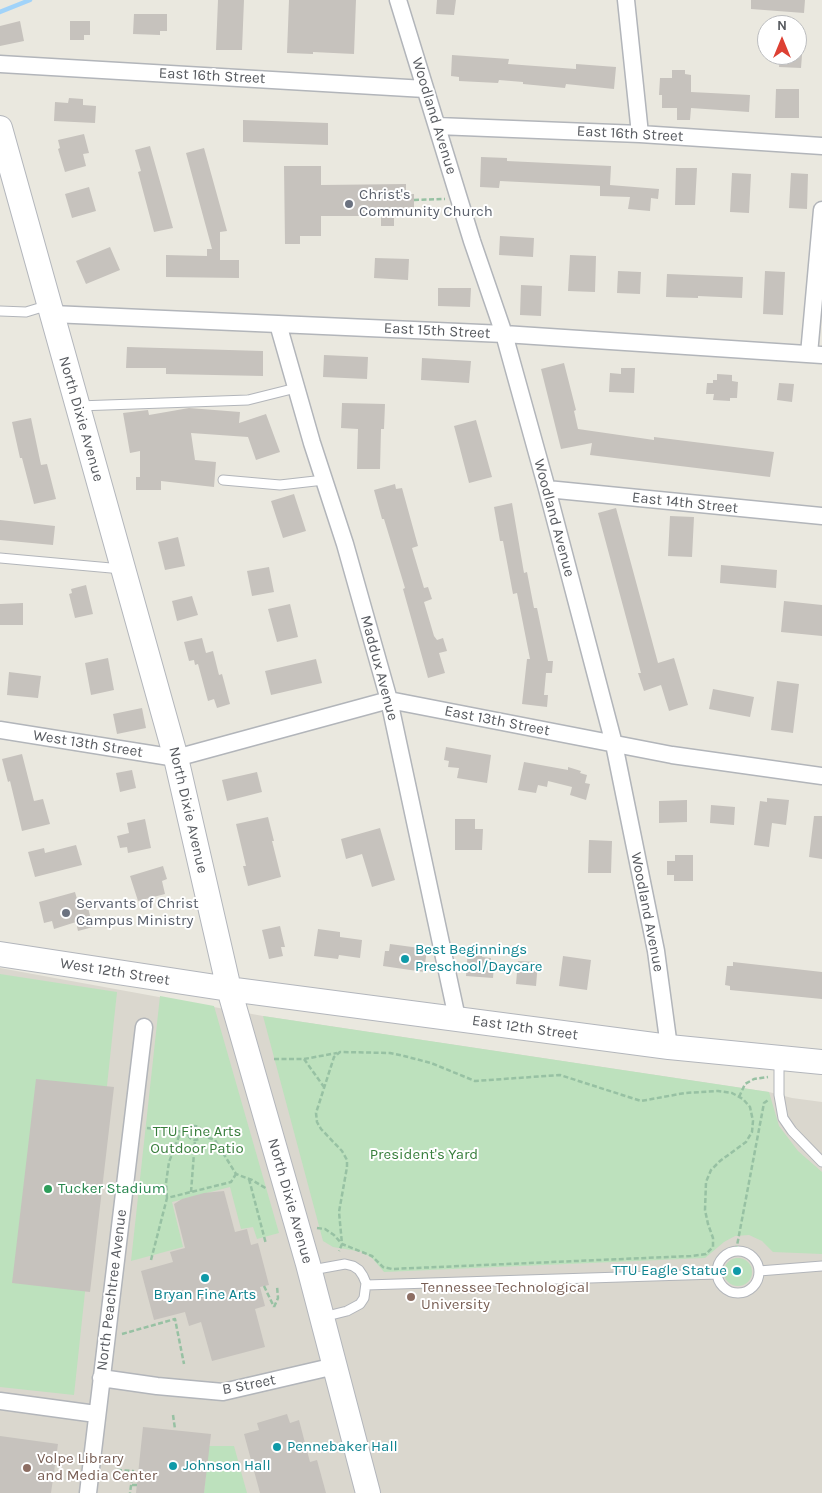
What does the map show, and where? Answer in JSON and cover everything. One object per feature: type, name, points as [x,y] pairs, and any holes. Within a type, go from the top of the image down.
[{"type":"street","name":"Woodland Avenue","points":[[398,0],[459,198],[504,334],[614,744],[656,951],[669,1047]]},
{"type":"street","points":[[626,0],[640,134]]},
{"type":"street","name":"East 16th Street","points":[[0,64],[425,88]]},
{"type":"street","name":"East 16th Street","points":[[437,126],[640,134],[822,146]]},
{"type":"street","name":"North Dixie Avenue","points":[[0,128],[176,758],[229,989],[310,1270],[368,1493]]},
{"type":"street","points":[[816,355],[822,210]]},
{"type":"street","name":"East 15th Street","points":[[51,310],[278,324],[504,334],[816,355]]},
{"type":"street","name":"Maddux Avenue","points":[[278,324],[345,544],[389,700],[457,1018]]},
{"type":"street","name":"East 14th Street","points":[[547,489],[822,516]]},
{"type":"street","name":"East 13th Street","points":[[176,758],[389,700],[672,755],[822,776]]},
{"type":"street","name":"West 13th Street","points":[[0,730],[176,758]]},
{"type":"street","name":"West 12th Street","points":[[1,952],[229,989]]},
{"type":"street","name":"East 12th Street","points":[[229,989],[669,1047],[779,1067],[822,1062]]},
{"type":"street","name":"North Peachtree Avenue","points":[[88,1493],[144,1027]]},
{"type":"street","name":"B Street","points":[[102,1378],[157,1386],[223,1392],[336,1366]]},
{"type":"street","points":[[0,1402],[96,1414]]},
{"type":"lane","points":[[0,311],[26,312],[51,310]]},
{"type":"lane","points":[[78,406],[248,400],[296,388]]},
{"type":"lane","points":[[223,480],[280,485],[324,480]]},
{"type":"lane","points":[[0,558],[124,569]]},
{"type":"lane","points":[[779,1067],[778,1095],[783,1118],[792,1131],[822,1162]]},
{"type":"lane","points":[[736,1251],[751,1255],[756,1260],[759,1271],[757,1281],[753,1287],[740,1293],[726,1289],[721,1284],[717,1274],[718,1264],[726,1254],[736,1251]]},
{"type":"lane","points":[[310,1270],[338,1264],[352,1266],[363,1276],[366,1285],[364,1298],[354,1308],[322,1317]]},
{"type":"lane","points":[[759,1271],[822,1266]]},
{"type":"lane","points":[[366,1285],[717,1274]]},
{"type":"path","points":[[414,200],[459,198]]},
{"type":"path","points":[[339,1251],[342,1244],[339,1212],[347,1166],[346,1160],[342,1151],[321,1129],[317,1122],[316,1113],[334,1057],[340,1052]]},
{"type":"path","points":[[274,1059],[304,1059],[340,1052],[380,1053],[404,1056],[431,1063],[475,1081],[560,1074],[642,1101],[685,1093],[718,1091],[732,1093],[750,1107],[753,1120],[752,1132],[746,1142],[711,1170],[706,1182],[705,1210],[713,1238],[713,1247],[706,1254],[392,1269],[383,1267],[372,1256],[342,1244],[325,1229],[313,1228]]},
{"type":"path","points":[[304,1059],[324,1087]]},
{"type":"path","points":[[739,1097],[745,1084],[779,1067]]},
{"type":"path","points":[[736,1251],[764,1102],[778,1095]]},
{"type":"path","points":[[188,1132],[192,1126],[196,1126],[200,1128],[202,1135]]},
{"type":"path","points":[[146,1128],[188,1132]]},
{"type":"path","points":[[151,1260],[167,1198],[166,1183],[169,1162],[181,1131]]},
{"type":"path","points":[[188,1132],[190,1138],[195,1140]]},
{"type":"path","points":[[195,1140],[202,1135]]},
{"type":"path","points":[[202,1135],[215,1140],[236,1174],[249,1179],[270,1192]]},
{"type":"path","points":[[191,1192],[195,1140]]},
{"type":"path","points":[[167,1198],[231,1182],[236,1174]]},
{"type":"path","points":[[249,1179],[266,1244]]},
{"type":"path","points":[[264,1286],[274,1307],[278,1298],[277,1286]]},
{"type":"path","points":[[106,1338],[174,1319],[184,1364]]},
{"type":"path","points":[[173,1415],[175,1429]]},
{"type":"path","points":[[117,1470],[133,1471],[130,1493]]},
{"type":"path","points":[[132,1484],[137,1485]]},
{"type":"shaded area","name":"Tennessee Technological University","points":[[0,968],[263,1016],[769,1092],[792,1098],[822,1102],[822,1493],[0,1493]]},
{"type":"green space","name":"Tucker Stadium","points":[[0,974],[117,992],[74,1395],[0,1387]]},
{"type":"green space","name":"TTU Fine Arts Outdoor Patio","points":[[160,996],[214,1006],[279,1233],[257,1239],[253,1227],[241,1229],[230,1187],[172,1202],[183,1247],[131,1261]]},
{"type":"green space","name":"President's Yard","points":[[263,1016],[769,1092],[779,1126],[798,1151],[822,1172],[822,1254],[773,1252],[762,1241],[749,1235],[735,1236],[724,1242],[705,1258],[384,1272],[373,1259],[363,1252],[333,1247],[323,1241]]},
{"type":"green space","points":[[738,1258],[748,1262],[752,1272],[748,1282],[738,1286],[728,1282],[724,1272],[728,1262]]},
{"type":"green space","points":[[209,1446],[234,1446],[247,1493],[204,1493]]},
{"type":"building","points":[[218,0],[244,0],[242,50],[216,50]]},
{"type":"building","points":[[289,0],[356,0],[354,54],[287,53]]},
{"type":"building","points":[[437,0],[456,0],[454,15],[436,14]]},
{"type":"building","points":[[751,0],[805,0],[804,13],[751,9]]},
{"type":"building","points":[[134,14],[167,14],[167,31],[160,31],[160,35],[133,34]]},
{"type":"building","points":[[20,21],[24,41],[0,46],[0,26]]},
{"type":"building","points":[[70,21],[90,21],[90,35],[84,35],[84,40],[70,40]]},
{"type":"building","points":[[452,55],[509,59],[508,64],[576,69],[576,64],[616,67],[614,89],[566,84],[565,88],[499,80],[498,83],[459,81],[459,77],[451,76]]},
{"type":"building","points":[[779,65],[801,65],[801,68],[779,67]]},
{"type":"building","points":[[672,70],[685,70],[685,74],[691,75],[691,92],[750,95],[749,112],[691,108],[690,120],[677,120],[677,108],[662,108],[662,95],[659,95],[660,78],[672,78]]},
{"type":"building","points":[[776,89],[799,89],[799,118],[775,118]]},
{"type":"building","points":[[69,98],[83,99],[83,105],[96,106],[95,123],[54,121],[55,102],[68,103]]},
{"type":"building","points":[[243,120],[328,123],[328,145],[243,142]]},
{"type":"building","points":[[84,134],[89,153],[83,154],[86,166],[65,172],[58,149],[60,148],[58,140]]},
{"type":"building","points":[[150,146],[173,228],[154,232],[138,172],[141,171],[135,150]]},
{"type":"building","points":[[204,148],[227,231],[220,232],[220,260],[239,260],[239,278],[166,277],[166,255],[207,256],[207,249],[212,249],[186,153]]},
{"type":"building","points":[[481,157],[507,158],[507,161],[611,166],[610,185],[659,189],[658,199],[651,198],[650,211],[628,209],[630,197],[600,196],[600,186],[500,181],[499,188],[480,187]]},
{"type":"building","name":"Christ's Community Church","points":[[284,166],[321,166],[321,185],[406,184],[406,194],[414,194],[414,208],[405,208],[405,216],[394,217],[394,226],[381,226],[381,216],[321,216],[321,236],[300,236],[300,244],[285,244]]},
{"type":"building","points":[[676,168],[697,168],[695,205],[675,205]]},
{"type":"building","points":[[732,173],[751,174],[749,213],[730,212]]},
{"type":"building","points":[[791,173],[808,174],[807,209],[789,208]]},
{"type":"building","points":[[89,187],[96,211],[72,218],[65,194]]},
{"type":"building","points":[[500,236],[534,238],[533,257],[499,255]]},
{"type":"building","points":[[110,247],[120,270],[86,284],[76,261]]},
{"type":"building","points":[[570,255],[596,256],[595,292],[568,291]]},
{"type":"building","points":[[375,258],[409,259],[408,280],[374,278]]},
{"type":"building","points":[[618,271],[641,272],[640,294],[617,293]]},
{"type":"building","points":[[765,271],[785,272],[783,315],[763,314]]},
{"type":"building","points":[[667,274],[743,277],[742,298],[666,297]]},
{"type":"building","points":[[521,285],[542,286],[541,316],[520,315]]},
{"type":"building","points":[[438,288],[471,288],[470,307],[438,306]]},
{"type":"building","points":[[127,347],[263,351],[263,376],[166,374],[166,368],[126,368]]},
{"type":"building","points":[[324,355],[368,357],[367,379],[323,377]]},
{"type":"building","points":[[422,358],[471,361],[469,383],[421,380]]},
{"type":"building","points":[[564,363],[576,410],[574,411],[578,429],[654,440],[654,437],[774,452],[770,477],[590,455],[592,443],[561,449],[541,369]]},
{"type":"building","points":[[621,368],[635,368],[634,393],[609,392],[610,373],[621,374]]},
{"type":"building","points":[[717,374],[732,375],[732,381],[738,382],[737,398],[730,398],[730,401],[713,400],[714,394],[706,394],[707,383],[713,383],[713,380],[717,380]]},
{"type":"building","points":[[779,383],[794,384],[792,402],[777,400]]},
{"type":"building","points":[[342,403],[385,404],[384,429],[381,429],[380,469],[357,469],[358,429],[341,428]]},
{"type":"building","points":[[189,408],[240,412],[239,423],[266,414],[280,452],[256,460],[248,437],[191,433],[195,460],[216,462],[214,487],[161,481],[161,490],[136,490],[136,477],[140,477],[140,451],[130,453],[123,413],[148,410],[149,415]]},
{"type":"building","points":[[31,418],[41,465],[47,464],[56,499],[34,504],[22,458],[20,458],[12,422]]},
{"type":"building","points":[[476,420],[492,477],[469,483],[454,426]]},
{"type":"building","points":[[395,484],[396,489],[402,488],[418,546],[412,548],[424,588],[428,587],[432,599],[424,602],[434,636],[437,640],[443,638],[447,651],[439,653],[445,673],[428,678],[403,589],[405,588],[374,490]]},
{"type":"building","points":[[294,494],[306,531],[283,538],[271,501]]},
{"type":"building","points":[[512,503],[524,573],[527,572],[534,608],[537,608],[548,661],[553,661],[552,673],[546,673],[544,695],[548,695],[547,707],[522,704],[527,659],[530,659],[517,593],[513,594],[503,541],[500,541],[494,507]]},
{"type":"building","points":[[616,508],[658,663],[674,658],[688,705],[669,711],[661,685],[644,691],[638,673],[641,673],[598,513]]},
{"type":"building","points":[[670,516],[694,517],[692,557],[668,556]]},
{"type":"building","points":[[0,520],[55,526],[53,545],[0,540]]},
{"type":"building","points":[[178,537],[185,566],[165,570],[158,542]]},
{"type":"building","points":[[721,565],[777,570],[776,588],[720,583]]},
{"type":"building","points":[[269,567],[274,592],[252,596],[247,571]]},
{"type":"building","points":[[86,585],[93,614],[75,618],[69,594],[72,593],[71,589]]},
{"type":"building","points":[[192,596],[198,615],[177,621],[172,601]]},
{"type":"building","points":[[784,601],[822,605],[822,636],[781,632]]},
{"type":"building","points":[[23,603],[23,625],[0,625],[0,604]]},
{"type":"building","points":[[290,604],[298,637],[277,642],[268,609]]},
{"type":"building","points":[[202,638],[206,653],[213,651],[219,675],[222,674],[230,704],[217,708],[214,699],[208,701],[198,664],[195,665],[194,660],[189,661],[184,642]]},
{"type":"building","points":[[108,658],[114,690],[91,695],[85,663]]},
{"type":"building","points":[[316,659],[322,683],[271,695],[265,671]]},
{"type":"building","points":[[9,672],[41,676],[38,698],[7,695]]},
{"type":"building","points":[[777,681],[799,684],[793,733],[771,730]]},
{"type":"building","points":[[713,689],[754,697],[750,717],[709,709]]},
{"type":"building","points":[[142,708],[146,728],[117,734],[113,714]]},
{"type":"building","points":[[446,747],[491,755],[487,783],[457,778],[459,768],[448,767],[449,761],[444,760]]},
{"type":"building","points":[[22,754],[34,801],[43,799],[50,824],[22,831],[10,781],[8,782],[2,759]]},
{"type":"building","points":[[524,762],[568,770],[568,767],[581,771],[580,773],[587,775],[585,783],[590,784],[586,800],[570,795],[572,787],[548,781],[547,787],[538,785],[536,793],[518,790]]},
{"type":"building","points":[[132,770],[136,788],[120,792],[116,773]]},
{"type":"building","points":[[257,772],[262,792],[227,801],[222,780]]},
{"type":"building","points":[[767,798],[789,800],[786,825],[772,823],[769,847],[754,845],[760,801],[767,802]]},
{"type":"building","points":[[687,800],[687,822],[659,823],[659,801]]},
{"type":"building","points":[[711,805],[735,807],[734,825],[710,823]]},
{"type":"building","points":[[814,816],[822,816],[822,859],[809,857]]},
{"type":"building","points":[[268,817],[281,877],[248,886],[243,866],[246,866],[236,824]]},
{"type":"building","points":[[145,819],[151,848],[128,853],[127,847],[120,848],[117,836],[129,833],[127,823]]},
{"type":"building","points":[[455,819],[475,819],[475,829],[483,829],[482,850],[455,850]]},
{"type":"building","points":[[380,828],[395,880],[372,887],[362,854],[346,859],[341,839]]},
{"type":"building","points":[[589,840],[612,841],[611,873],[588,873]]},
{"type":"building","points":[[76,845],[82,865],[35,877],[28,852],[44,848],[45,853]]},
{"type":"building","points":[[675,855],[693,855],[693,881],[674,881],[674,875],[667,875],[667,861],[675,861]]},
{"type":"building","points":[[163,866],[167,879],[162,881],[165,894],[138,901],[130,876]]},
{"type":"building","name":"Servants of Christ Campus Ministry","points":[[75,892],[79,906],[87,904],[93,927],[78,931],[76,922],[54,929],[52,921],[44,923],[39,902]]},
{"type":"building","points":[[280,926],[285,947],[281,947],[283,956],[269,959],[262,930]]},
{"type":"building","points":[[318,929],[340,932],[340,937],[362,940],[360,958],[339,955],[338,959],[314,956]]},
{"type":"building","name":"Best Beginnings Preschool/Daycare","points":[[390,944],[427,949],[424,972],[383,966],[385,951],[389,951]]},
{"type":"building","points":[[468,948],[483,949],[482,957],[491,958],[490,965],[494,965],[493,978],[466,976]]},
{"type":"building","points":[[563,956],[591,960],[587,990],[559,986]]},
{"type":"building","points":[[518,961],[538,962],[536,986],[516,984]]},
{"type":"building","points":[[733,962],[822,972],[822,999],[730,990],[730,986],[725,985],[727,966],[733,966]]},
{"type":"building","points":[[36,1079],[114,1087],[90,1292],[12,1283]]},
{"type":"building","name":"Bryan Fine Arts","points":[[224,1191],[235,1232],[247,1229],[251,1245],[258,1243],[269,1285],[260,1287],[265,1306],[255,1309],[265,1347],[212,1361],[201,1322],[189,1326],[185,1312],[154,1320],[141,1271],[173,1262],[170,1252],[185,1248],[174,1204],[182,1199],[204,1193]]},
{"type":"building","name":"Pennebaker Hall","points":[[287,1414],[290,1423],[299,1420],[310,1462],[317,1460],[326,1493],[260,1493],[244,1434],[259,1430],[257,1423]]},
{"type":"building","name":"Johnson Hall","points":[[143,1427],[211,1434],[204,1493],[136,1493]]},
{"type":"building","name":"Volpe Library and Media Center","points":[[0,1436],[58,1444],[51,1493],[0,1493]]},
{"type":"waterway","points":[[0,12],[30,0]]},
{"type":"place","name":"Christ's Community Church","points":[[349,204]]},
{"type":"place","name":"Servants of Christ Campus Ministry","points":[[66,913]]},
{"type":"place","name":"Best Beginnings Preschool/Daycare","points":[[405,959]]},
{"type":"place","name":"Tucker Stadium","points":[[48,1189]]},
{"type":"place","name":"TTU Eagle Statue","points":[[737,1271]]},
{"type":"place","name":"Bryan Fine Arts","points":[[205,1278]]},
{"type":"place","name":"Tennessee Technological University","points":[[411,1297]]},
{"type":"place","name":"Pennebaker Hall","points":[[277,1447]]},
{"type":"place","name":"Johnson Hall","points":[[173,1466]]},
{"type":"place","name":"Volpe Library and Media Center","points":[[27,1468]]}]
